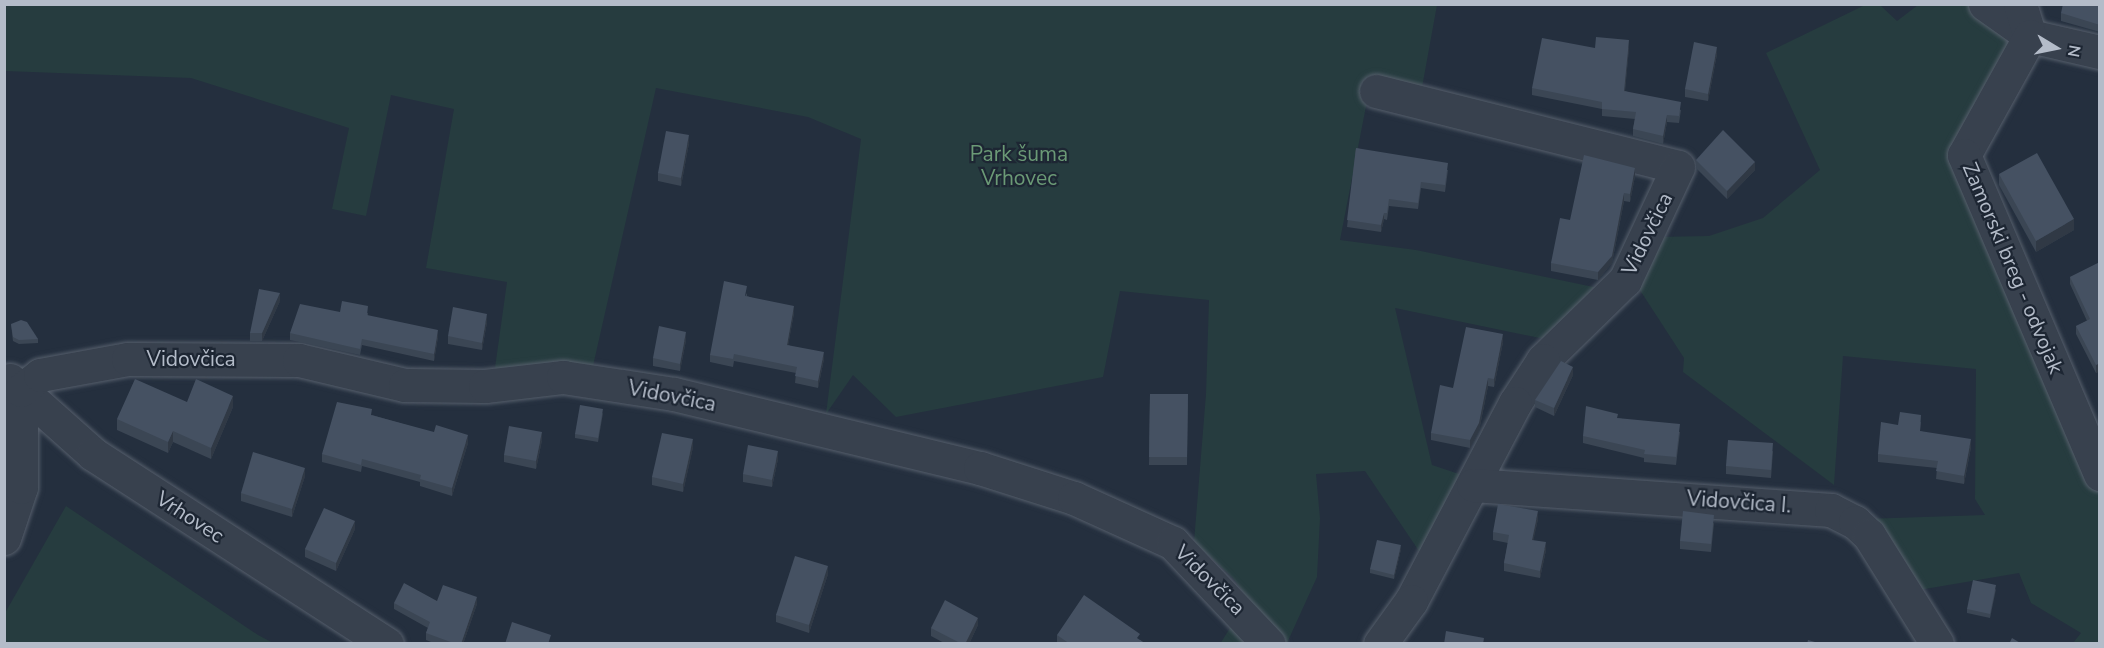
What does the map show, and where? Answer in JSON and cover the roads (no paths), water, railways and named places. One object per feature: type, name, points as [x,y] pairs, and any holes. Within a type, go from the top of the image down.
[{"type":"street","points":[[1985,4],[2030,36],[2100,52]]},
{"type":"street","points":[[2020,4],[2030,36]]},
{"type":"street","name":"Zamorski breg - odvojak","points":[[2030,36],[1964,155],[2100,474]]},
{"type":"street","name":"Vidovčica","points":[[1376,91],[1678,167],[1625,280],[1543,360],[1515,403],[1411,601],[1380,644]]},
{"type":"street","name":"Vidovčica","points":[[13,382],[128,359],[299,360],[405,385],[485,386],[563,378],[674,394],[980,468],[1084,503],[1173,543],[1269,644]]},
{"type":"street","points":[[4,538],[21,487],[13,382]]},
{"type":"street","name":"Vrhovec","points":[[13,382],[93,454],[387,644]]},
{"type":"street","name":"Vidovčica I.","points":[[1473,485],[1603,495],[1686,498],[1830,510],[1855,522],[1869,535],[1937,644]]},
{"type":"park label","name":"Park šuma Vrhovec","points":[[1019,166]]}]
